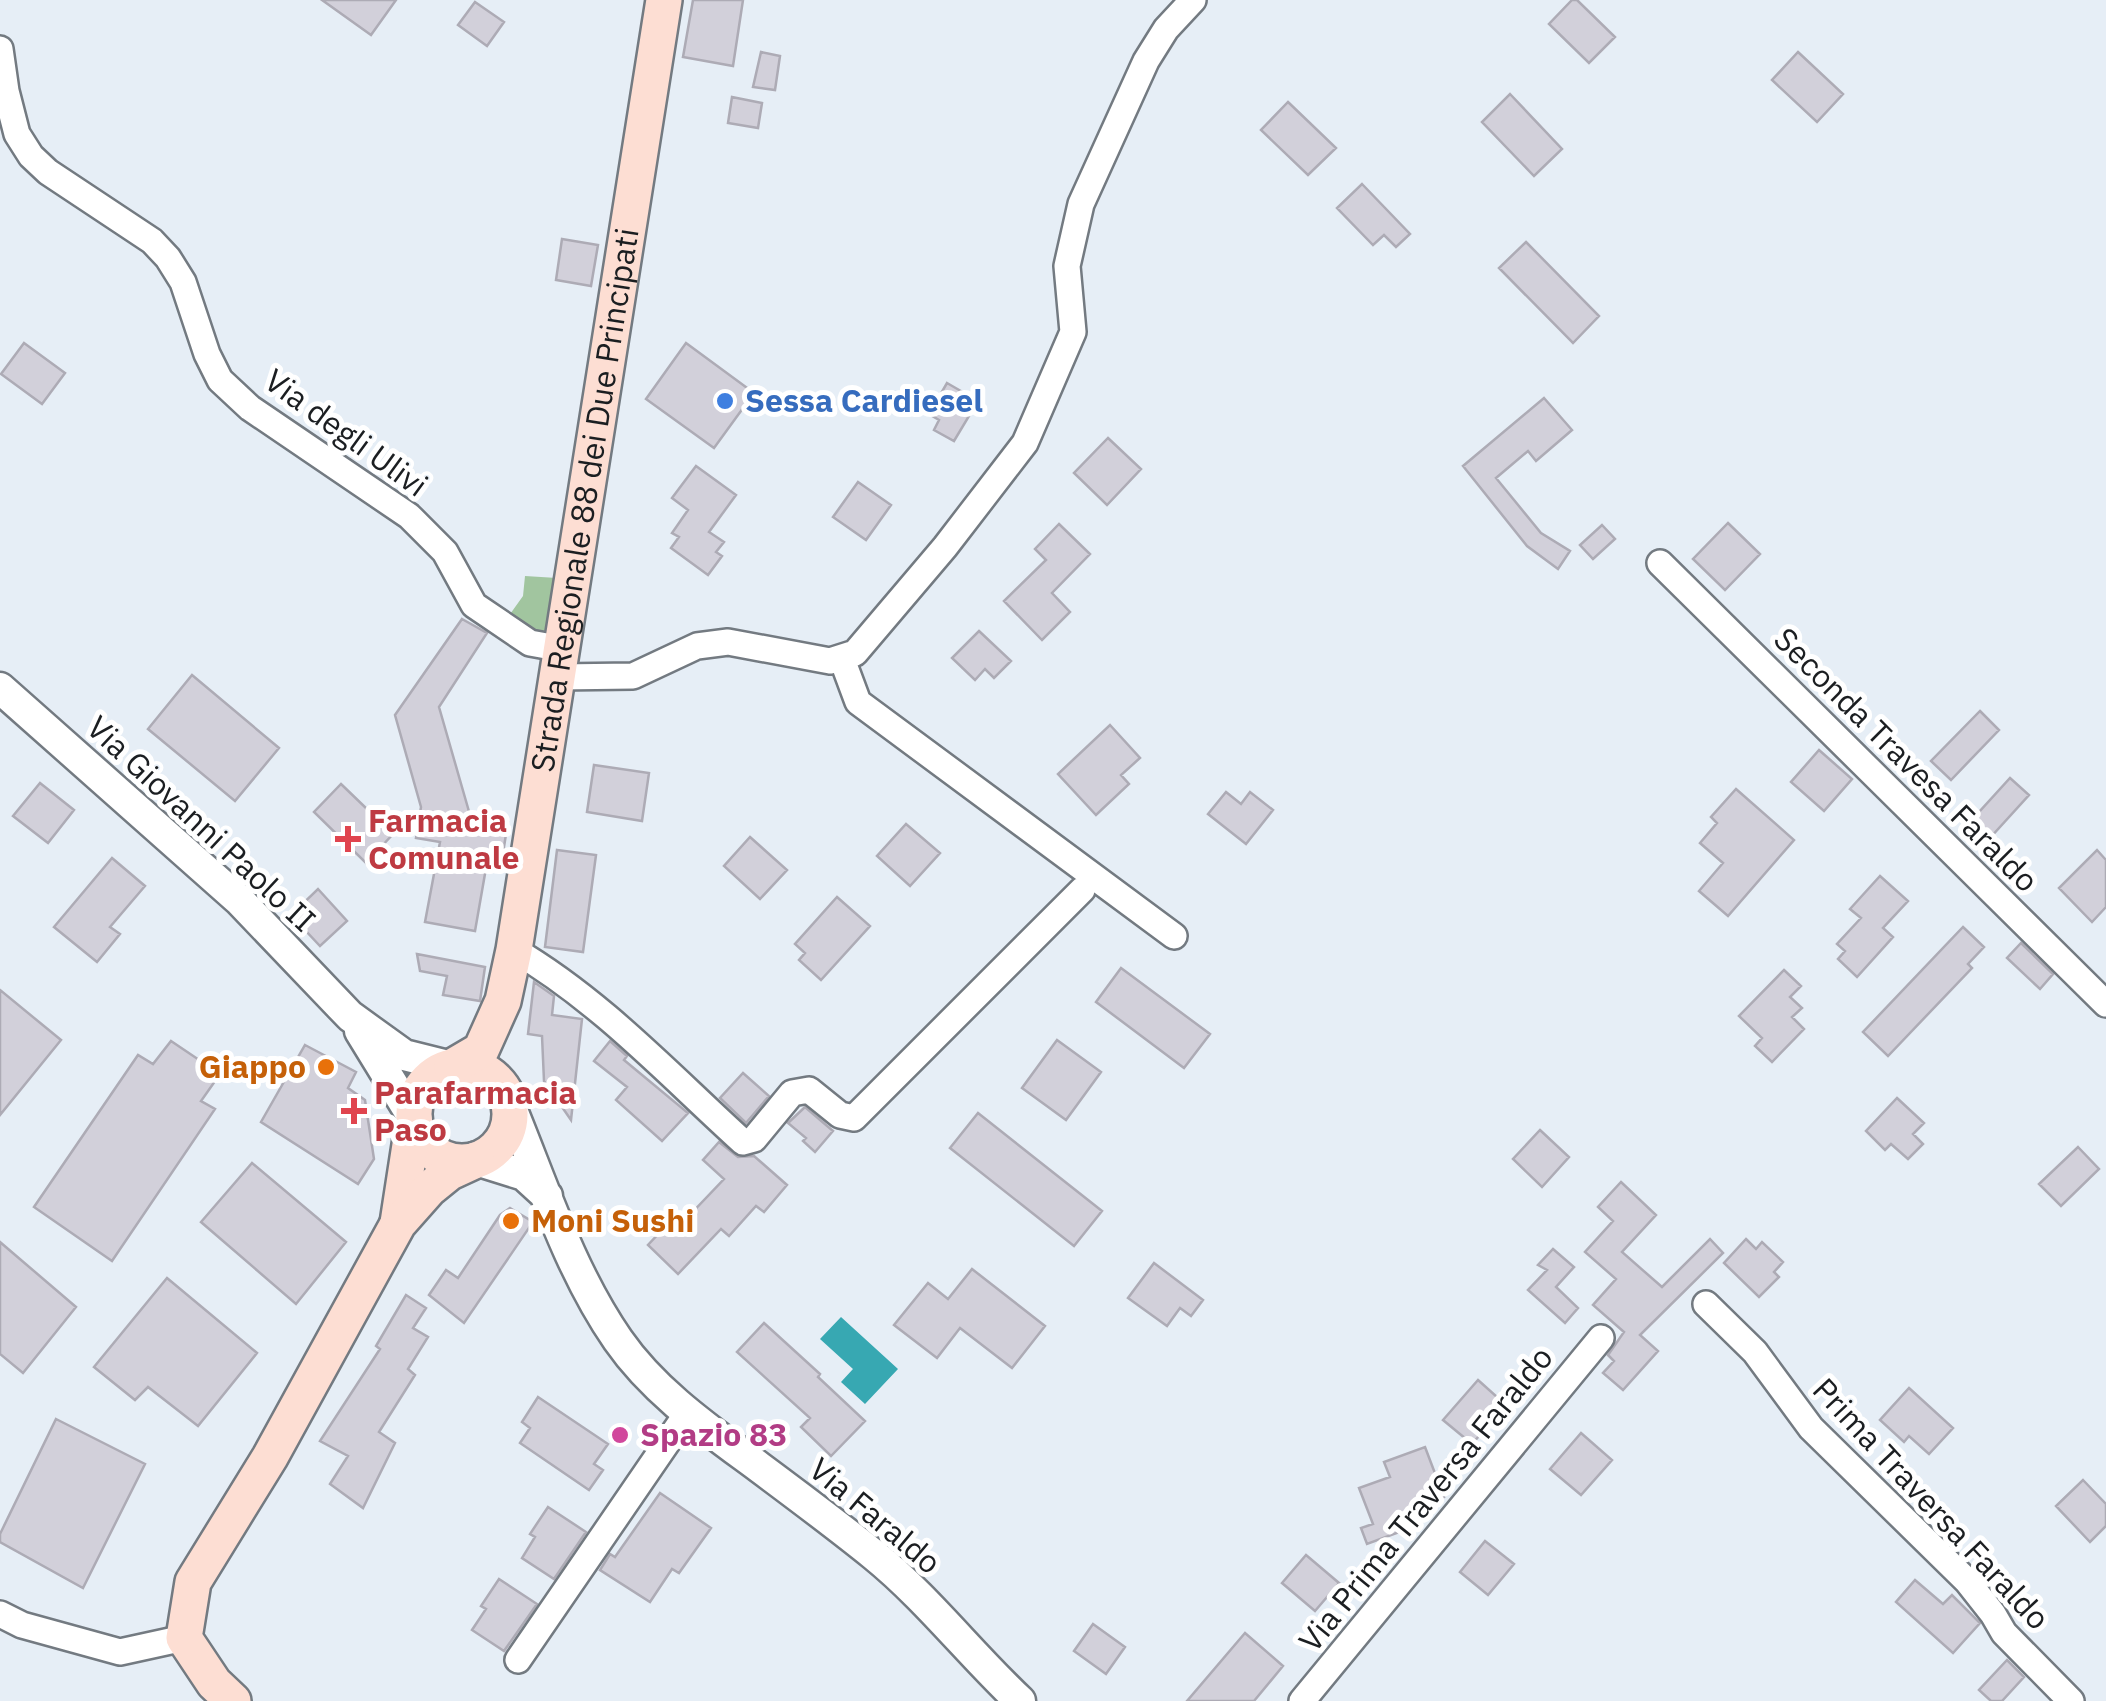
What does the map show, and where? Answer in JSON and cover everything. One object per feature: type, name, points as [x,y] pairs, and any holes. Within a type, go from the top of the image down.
[{"type":"main road","name":"Strada Regionale 88 dei Due Principati","points":[[398,1224],[417,1097],[436,1074],[481,1050],[502,1001],[514,950],[664,0]]},
{"type":"main road","name":"Strada Regionale 88 dei Due Principati","points":[[184,1638],[193,1582],[270,1457],[398,1224],[439,1180],[492,1152],[504,1136],[510,1116],[502,1001]]},
{"type":"main road","points":[[452,1067],[474,1068],[488,1075],[507,1098]]},
{"type":"main road","points":[[414,1119],[422,1142],[434,1154],[456,1162],[476,1160]]},
{"type":"main road","points":[[184,1638],[214,1683],[233,1701]]},
{"type":"street","points":[[1166,29],[1176,0]]},
{"type":"street","points":[[1174,936],[858,702],[842,659],[855,653],[945,548],[1025,443],[1073,332],[1067,266],[1081,204],[1146,61],[1166,29],[1193,0]]},
{"type":"street","name":"Via degli Ulivi","points":[[0,49],[6,91],[17,134],[24,145],[48,172],[152,241],[168,258],[183,282],[220,380],[250,408],[409,516],[445,552],[474,605],[561,663],[599,679],[633,676],[697,646],[728,642],[830,661],[842,659]]},
{"type":"street","name":"Seconda Travesa Faraldo","points":[[1660,563],[2106,1004]]},
{"type":"street","name":"Via Giovanni Paolo II","points":[[0,688],[238,900],[350,1016]]},
{"type":"street","points":[[514,950],[554,974],[613,1022],[742,1142],[754,1139],[792,1093],[808,1090],[840,1114],[854,1118],[1082,890]]},
{"type":"street","points":[[350,1016],[404,1055],[452,1067]]},
{"type":"street","points":[[350,1016],[414,1119]]},
{"type":"street","name":"Via Faraldo","points":[[507,1098],[588,1289],[618,1341],[651,1380],[878,1558],[1020,1701]]},
{"type":"street","points":[[476,1160],[524,1175],[549,1198]]},
{"type":"street","name":"Prima Traversa Faraldo","points":[[1706,1304],[1755,1352],[1810,1428],[1967,1581],[2004,1634],[2071,1701]]},
{"type":"street","name":"Via Prima Traversa Faraldo","points":[[1302,1701],[1601,1338]]},
{"type":"street","points":[[518,1660],[688,1412]]},
{"type":"street","points":[[0,1614],[22,1625],[120,1652],[184,1638]]},
{"type":"green space","points":[[525,576],[557,578],[548,633],[522,627],[508,617],[523,596]]},
{"type":"water","points":[[841,1317],[898,1369],[865,1404],[841,1382],[853,1369],[820,1339]]},
{"type":"building","points":[[322,0],[396,0],[371,35]]},
{"type":"building","points":[[693,0],[743,0],[733,66],[683,57]]},
{"type":"building","points":[[1572,0],[1577,0],[1615,37],[1589,63],[1549,24]]},
{"type":"building","points":[[475,2],[504,22],[487,46],[458,25]]},
{"type":"building","points":[[761,52],[780,56],[775,90],[753,87]]},
{"type":"building","points":[[1798,52],[1843,94],[1817,122],[1772,80]]},
{"type":"building","points":[[1510,94],[1562,149],[1534,176],[1482,122]]},
{"type":"building","points":[[732,97],[762,103],[758,128],[728,123]]},
{"type":"building","points":[[1288,102],[1336,148],[1308,175],[1261,130]]},
{"type":"building","points":[[1362,184],[1410,234],[1396,247],[1384,235],[1373,245],[1337,208]]},
{"type":"building","points":[[562,239],[598,245],[591,286],[556,280]]},
{"type":"building","points":[[1526,242],[1599,316],[1573,343],[1499,268]]},
{"type":"building","points":[[24,343],[65,373],[42,404],[1,374]]},
{"type":"building","points":[[686,343],[754,393],[714,448],[646,399]]},
{"type":"building","points":[[947,383],[978,401],[954,441],[934,430],[939,420],[929,414]]},
{"type":"building","points":[[1544,398],[1572,430],[1536,461],[1528,451],[1496,478],[1541,533],[1570,551],[1558,569],[1527,546],[1463,466]]},
{"type":"building","points":[[1108,438],[1141,469],[1107,505],[1074,473]]},
{"type":"building","points":[[696,466],[736,495],[709,532],[724,542],[716,552],[722,556],[708,575],[671,548],[679,537],[672,533],[688,510],[672,498]]},
{"type":"building","points":[[858,482],[891,505],[866,540],[833,517]]},
{"type":"building","points":[[1728,523],[1760,554],[1725,590],[1693,559]]},
{"type":"building","points":[[1059,524],[1090,554],[1052,593],[1070,612],[1042,640],[1004,601],[1046,560],[1035,549]]},
{"type":"building","points":[[1602,525],[1615,539],[1593,559],[1580,545]]},
{"type":"building","points":[[462,619],[487,633],[439,707],[470,815],[508,822],[503,853],[489,851],[475,931],[425,922],[440,842],[416,838],[421,807],[395,715]]},
{"type":"building","points":[[979,631],[1011,661],[994,678],[985,669],[975,680],[952,658]]},
{"type":"building","points":[[192,675],[279,748],[235,801],[148,729]]},
{"type":"building","points":[[1980,711],[1999,730],[1951,780],[1931,761]]},
{"type":"building","points":[[1110,725],[1140,758],[1121,775],[1129,784],[1096,815],[1058,774]]},
{"type":"building","points":[[1819,750],[1852,779],[1824,811],[1791,782]]},
{"type":"building","points":[[594,765],[649,773],[642,821],[587,812]]},
{"type":"building","points":[[2010,778],[2029,795],[1989,839],[1970,822]]},
{"type":"building","points":[[40,783],[74,810],[48,843],[13,816]]},
{"type":"building","points":[[341,784],[393,834],[366,863],[314,812]]},
{"type":"building","points":[[1736,789],[1794,840],[1728,916],[1699,891],[1723,863],[1700,843],[1717,823],[1711,817]]},
{"type":"building","points":[[1226,792],[1241,804],[1250,792],[1273,810],[1246,844],[1208,814]]},
{"type":"building","points":[[906,824],[940,853],[910,886],[877,856]]},
{"type":"building","points":[[750,837],[787,870],[760,899],[724,866]]},
{"type":"building","points":[[557,850],[596,855],[583,952],[545,947]]},
{"type":"building","points":[[2097,850],[2106,860],[2106,907],[2092,922],[2059,888]]},
{"type":"building","points":[[112,858],[145,886],[110,927],[120,934],[97,962],[54,927]]},
{"type":"building","points":[[1880,876],[1908,901],[1883,928],[1893,937],[1857,977],[1838,959],[1845,951],[1837,944],[1861,918],[1850,909]]},
{"type":"building","points":[[318,889],[347,921],[320,946],[291,915]]},
{"type":"building","points":[[837,897],[870,926],[821,980],[799,960],[805,953],[795,944]]},
{"type":"building","points":[[1963,927],[1984,947],[1968,964],[1972,968],[1888,1056],[1863,1032]]},
{"type":"building","points":[[2021,943],[2053,974],[2040,989],[2007,958]]},
{"type":"building","points":[[417,954],[485,967],[480,1001],[443,995],[447,976],[420,971]]},
{"type":"building","points":[[1121,968],[1210,1034],[1184,1068],[1096,1002]]},
{"type":"building","points":[[1784,970],[1801,986],[1790,997],[1802,1008],[1792,1017],[1804,1029],[1772,1062],[1755,1046],[1762,1038],[1739,1016]]},
{"type":"building","points":[[534,982],[554,996],[552,1015],[582,1019],[571,1120],[544,1081],[542,1036],[528,1034]]},
{"type":"building","points":[[0,990],[61,1040],[0,1115]]},
{"type":"building","points":[[1057,1040],[1101,1072],[1066,1120],[1022,1088]]},
{"type":"building","points":[[171,1041],[220,1074],[201,1101],[215,1109],[112,1261],[34,1207],[138,1055],[153,1064]]},
{"type":"building","points":[[610,1041],[627,1056],[624,1060],[688,1113],[662,1141],[616,1100],[627,1087],[594,1061]]},
{"type":"building","points":[[305,1045],[356,1072],[348,1088],[365,1100],[374,1159],[358,1184],[261,1122]]},
{"type":"building","points":[[743,1073],[769,1096],[746,1123],[720,1098]]},
{"type":"building","points":[[1897,1098],[1924,1123],[1913,1134],[1923,1144],[1908,1159],[1891,1144],[1885,1150],[1866,1131]]},
{"type":"building","points":[[805,1107],[833,1131],[815,1152],[788,1123]]},
{"type":"building","points":[[978,1113],[1102,1211],[1074,1246],[950,1148]]},
{"type":"building","points":[[1540,1130],[1569,1157],[1542,1187],[1513,1159]]},
{"type":"building","points":[[719,1142],[738,1157],[754,1156],[787,1185],[764,1212],[756,1206],[729,1236],[721,1229],[678,1274],[648,1245],[677,1214],[684,1221],[724,1179],[703,1160]]},
{"type":"building","points":[[2078,1147],[2099,1169],[2061,1206],[2039,1184]]},
{"type":"building","points":[[252,1163],[346,1242],[296,1304],[201,1222]]},
{"type":"building","points":[[1621,1182],[1656,1215],[1622,1252],[1662,1287],[1710,1239],[1723,1253],[1640,1335],[1658,1351],[1623,1390],[1603,1373],[1614,1361],[1608,1355],[1624,1332],[1593,1305],[1616,1279],[1585,1252],[1613,1221],[1598,1207]]},
{"type":"building","points":[[510,1208],[533,1222],[464,1323],[429,1295],[446,1270],[458,1278],[500,1215]]},
{"type":"building","points":[[1746,1239],[1756,1249],[1762,1242],[1783,1262],[1774,1272],[1779,1277],[1759,1297],[1724,1263]]},
{"type":"building","points":[[0,1242],[76,1307],[23,1373],[0,1354]]},
{"type":"building","points":[[1553,1249],[1574,1267],[1556,1287],[1578,1308],[1565,1323],[1528,1290],[1547,1270],[1538,1265]]},
{"type":"building","points":[[1154,1263],[1203,1300],[1191,1316],[1180,1308],[1167,1326],[1128,1298]]},
{"type":"building","points":[[972,1269],[1045,1326],[1012,1368],[960,1328],[937,1358],[894,1325],[928,1283],[948,1299]]},
{"type":"building","points":[[167,1278],[257,1353],[198,1426],[148,1387],[135,1400],[94,1367]]},
{"type":"building","points":[[406,1295],[426,1308],[413,1328],[428,1337],[408,1369],[415,1375],[379,1432],[395,1443],[363,1508],[330,1484],[348,1456],[320,1441],[380,1349],[376,1346]]},
{"type":"building","points":[[764,1323],[865,1421],[831,1456],[801,1427],[810,1418],[737,1352]]},
{"type":"building","points":[[1478,1380],[1506,1405],[1472,1444],[1443,1420]]},
{"type":"building","points":[[1909,1388],[1953,1428],[1929,1454],[1909,1436],[1904,1442],[1880,1420]]},
{"type":"building","points":[[538,1397],[608,1444],[594,1464],[603,1470],[589,1490],[520,1443],[530,1428],[522,1422]]},
{"type":"building","points":[[56,1419],[145,1464],[83,1588],[0,1542],[0,1534]]},
{"type":"building","points":[[1581,1433],[1612,1460],[1581,1495],[1550,1469]]},
{"type":"building","points":[[1425,1447],[1444,1497],[1407,1511],[1413,1527],[1367,1544],[1361,1528],[1373,1524],[1359,1488],[1390,1477],[1384,1462]]},
{"type":"building","points":[[2083,1480],[2106,1504],[2106,1526],[2090,1542],[2056,1506]]},
{"type":"building","points":[[660,1493],[711,1528],[679,1573],[672,1569],[650,1602],[600,1570],[610,1554],[615,1557]]},
{"type":"building","points":[[548,1507],[586,1532],[554,1579],[522,1558],[535,1537],[530,1534]]},
{"type":"building","points":[[1485,1541],[1514,1564],[1488,1595],[1460,1572]]},
{"type":"building","points":[[1306,1555],[1339,1583],[1315,1611],[1282,1583]]},
{"type":"building","points":[[499,1579],[537,1604],[504,1651],[472,1630],[486,1609],[481,1606]]},
{"type":"building","points":[[1915,1580],[1943,1604],[1952,1595],[1980,1623],[1953,1653],[1896,1602]]},
{"type":"building","points":[[1093,1624],[1125,1647],[1106,1674],[1074,1651]]},
{"type":"building","points":[[1245,1633],[1283,1666],[1254,1701],[1187,1701]]},
{"type":"building","points":[[2007,1660],[2024,1677],[2002,1701],[1991,1701],[1979,1690]]},
{"type":"place","name":"Sessa Cardiesel","points":[[725,401]]},
{"type":"place","name":"Farmacia Comunale","points":[[348,839]]},
{"type":"place","name":"Giappo","points":[[326,1067]]},
{"type":"place","name":"Parafarmacia Paso","points":[[354,1111]]},
{"type":"place","name":"Moni Sushi","points":[[511,1221]]},
{"type":"place","name":"Spazio 83","points":[[620,1435]]}]
